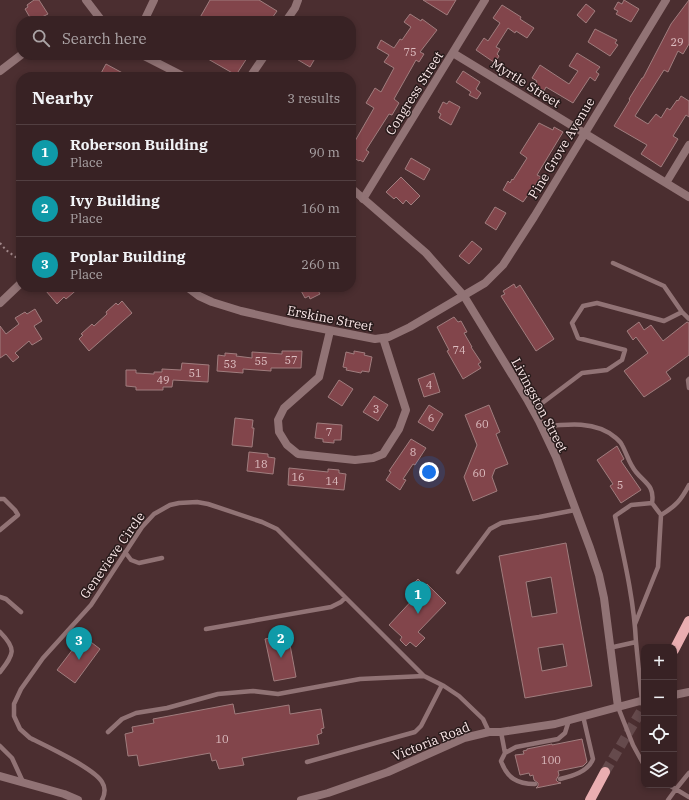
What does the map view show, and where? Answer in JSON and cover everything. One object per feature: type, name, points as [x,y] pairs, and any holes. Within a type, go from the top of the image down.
[{"type":"main road","points":[[677,644],[689,621]]},
{"type":"main road","points":[[590,800],[605,772]]},
{"type":"street","points":[[86,0],[98,16]]},
{"type":"street","points":[[146,16],[154,0]]},
{"type":"street","points":[[289,16],[298,0]]},
{"type":"street","name":"Congress Street","points":[[363,199],[485,0]]},
{"type":"street","name":"Pine Grove Avenue","points":[[464,296],[485,283],[503,265],[534,217],[666,0]]},
{"type":"street","name":"Myrtle Street","points":[[453,53],[689,198]]},
{"type":"street","points":[[0,71],[16,59]]},
{"type":"street","points":[[152,60],[175,72]]},
{"type":"street","points":[[253,72],[262,60]]},
{"type":"street","points":[[666,183],[689,146]]},
{"type":"street","name":"Livingston Street","points":[[356,193],[426,253],[464,296],[533,410],[556,457],[599,575],[604,598],[609,648],[618,707]]},
{"type":"street","points":[[0,303],[16,288]]},
{"type":"street","name":"Erskine Street","points":[[194,292],[212,302],[241,311],[330,331],[375,339],[389,337],[410,327],[464,296]]},
{"type":"street","points":[[330,331],[319,378],[284,408],[278,420],[279,432],[287,445],[298,454],[355,460],[373,458],[383,454],[400,429],[406,410],[383,338]]},
{"type":"street","points":[[677,694],[689,692]]},
{"type":"street","name":"Victoria Road","points":[[301,800],[328,793],[388,772],[459,740],[489,732],[501,732],[555,724],[641,701]]},
{"type":"street","points":[[0,776],[64,794],[78,800]]},
{"type":"lane","points":[[613,263],[664,286],[682,312],[689,319]]},
{"type":"lane","points":[[533,410],[582,373],[606,370],[622,360],[625,350],[578,338],[572,323],[583,306],[597,303],[664,321],[682,312]]},
{"type":"lane","points":[[689,379],[689,388]]},
{"type":"lane","points":[[541,427],[561,424],[584,425],[601,428],[608,432],[622,444],[628,459],[636,472],[648,483],[654,496],[652,503]]},
{"type":"lane","points":[[661,515],[673,508],[682,499],[689,485]]},
{"type":"lane","points":[[0,499],[4,499],[18,515],[0,530]]},
{"type":"lane","name":"Genevieve Circle","points":[[102,800],[105,792],[104,787],[98,777],[86,768],[30,738],[16,723],[13,710],[16,697],[43,658],[91,604],[148,520],[162,509],[179,502],[208,504],[262,522],[276,529],[424,676]]},
{"type":"lane","points":[[635,624],[658,567],[661,515],[652,503]]},
{"type":"lane","points":[[641,684],[635,624],[615,516],[631,505],[652,503]]},
{"type":"lane","points":[[458,572],[490,529],[501,523],[576,510]]},
{"type":"lane","points":[[126,552],[131,560],[139,563],[162,558]]},
{"type":"lane","points":[[0,597],[6,598],[21,612]]},
{"type":"lane","points":[[206,629],[331,607],[346,598]]},
{"type":"lane","points":[[0,632],[11,644],[12,652],[8,662],[0,672]]},
{"type":"lane","points":[[609,648],[636,642]]},
{"type":"lane","points":[[108,732],[122,719],[136,713],[167,708],[218,694],[253,691],[278,694],[360,679],[424,676],[459,696],[483,718],[489,732]]},
{"type":"lane","points":[[307,762],[415,732],[421,726],[442,685]]},
{"type":"lane","points":[[618,707],[633,745],[641,760]]},
{"type":"lane","points":[[560,779],[581,772],[591,764],[593,759],[583,716]]},
{"type":"lane","points":[[504,753],[516,747],[558,738],[565,732],[569,720]]},
{"type":"lane","points":[[501,732],[504,753],[501,761],[505,771],[512,778],[521,783],[535,784]]},
{"type":"lane","points":[[0,746],[12,758],[23,782]]},
{"type":"lane","points":[[668,800],[689,773]]},
{"type":"lane","points":[[676,789],[689,797]]},
{"type":"path","points":[[0,243],[6,250],[16,257]]},
{"type":"building","points":[[34,0],[39,0],[48,14],[44,16],[29,16],[25,9],[28,7],[27,5]]},
{"type":"building","points":[[210,0],[259,0],[277,11],[274,16],[201,16]]},
{"type":"building","points":[[423,0],[456,0],[447,15]]},
{"type":"building","points":[[624,0],[639,9],[631,22],[616,14],[618,11],[614,9],[618,2],[622,4]]},
{"type":"building","points":[[689,0],[689,44],[683,54],[678,51],[668,72],[664,70],[635,116],[648,124],[656,114],[661,118],[667,108],[670,110],[681,96],[689,101],[689,117],[686,115],[673,136],[678,139],[661,167],[641,154],[647,145],[614,126],[643,78],[671,24]]},
{"type":"building","points":[[586,4],[595,11],[586,23],[577,15]]},
{"type":"building","points":[[502,5],[521,17],[520,19],[534,28],[527,38],[508,28],[496,47],[500,49],[497,54],[499,56],[495,63],[476,50],[484,38],[488,41],[500,23],[493,18]]},
{"type":"building","points":[[410,14],[421,21],[422,19],[437,30],[420,52],[424,54],[419,62],[416,60],[394,99],[399,103],[392,115],[389,114],[366,150],[369,152],[363,162],[360,160],[359,161],[356,159],[356,139],[374,108],[366,103],[375,88],[381,92],[394,68],[384,62],[389,55],[377,48],[381,40],[394,48],[411,27],[404,22]]},
{"type":"building","points":[[595,29],[617,40],[615,43],[618,45],[610,56],[588,42]]},
{"type":"building","points":[[577,53],[600,67],[596,72],[599,74],[595,81],[590,77],[573,103],[546,87],[544,91],[534,85],[537,81],[532,78],[540,65],[569,84],[578,71],[569,66]]},
{"type":"building","points":[[210,60],[246,60],[238,72],[231,72]]},
{"type":"building","points":[[298,60],[314,60],[310,67]]},
{"type":"building","points":[[106,64],[121,72],[102,72]]},
{"type":"building","points":[[463,71],[480,82],[476,89],[481,93],[477,99],[469,95],[471,92],[456,82]]},
{"type":"building","points":[[449,101],[460,107],[451,125],[439,118],[441,114],[438,112],[443,102],[447,104]]},
{"type":"building","points":[[539,123],[553,130],[554,127],[563,132],[537,175],[541,177],[523,202],[503,190],[508,181],[510,183],[512,179],[513,180],[527,158],[520,153]]},
{"type":"building","points":[[411,158],[430,169],[424,180],[405,169]]},
{"type":"building","points":[[401,177],[420,196],[411,205],[406,200],[403,204],[396,197],[394,199],[386,192]]},
{"type":"building","points":[[495,207],[506,213],[496,230],[485,223]]},
{"type":"building","points":[[472,241],[482,249],[469,264],[459,256]]},
{"type":"building","points":[[514,284],[516,288],[520,285],[554,339],[536,351],[501,296],[505,294],[503,291]]},
{"type":"building","points":[[47,292],[74,292],[66,299],[64,297],[57,304]]},
{"type":"building","points":[[302,292],[319,292],[320,294],[310,299],[309,296],[305,298]]},
{"type":"building","points":[[122,301],[132,313],[89,351],[79,339],[83,335],[81,334],[92,324],[94,326],[116,303],[118,305]]},
{"type":"building","points":[[35,309],[42,321],[34,326],[42,339],[32,345],[29,341],[15,353],[19,357],[13,362],[6,354],[0,358],[0,326],[6,334],[19,324],[15,318],[25,312],[27,314]]},
{"type":"building","points":[[454,317],[458,322],[461,321],[467,332],[464,333],[481,362],[478,364],[481,368],[463,379],[447,351],[449,350],[437,327]]},
{"type":"building","points":[[639,322],[644,330],[651,325],[663,341],[687,322],[689,323],[689,355],[666,372],[671,379],[644,397],[624,371],[648,353],[636,337],[633,340],[627,331]]},
{"type":"building","points":[[282,351],[302,351],[301,368],[271,368],[271,371],[243,369],[243,373],[217,371],[218,355],[225,356],[225,353],[237,354],[236,356],[252,358],[252,352],[282,354]]},
{"type":"building","points":[[354,351],[365,353],[364,355],[372,357],[369,372],[362,371],[361,373],[346,370],[347,368],[343,367],[346,352],[354,354]]},
{"type":"building","points":[[182,363],[209,365],[208,382],[173,380],[172,387],[163,387],[163,390],[136,390],[136,387],[126,386],[126,370],[136,370],[136,373],[154,374],[154,372],[162,372],[162,369],[181,370]]},
{"type":"building","points":[[434,373],[440,392],[424,397],[418,379]]},
{"type":"building","points":[[339,380],[353,389],[342,406],[328,397]]},
{"type":"building","points":[[374,396],[388,405],[378,421],[363,412]]},
{"type":"building","points":[[429,405],[443,414],[433,431],[418,422]]},
{"type":"building","points":[[489,405],[500,432],[496,434],[508,464],[495,469],[492,477],[497,491],[473,501],[464,477],[477,445],[465,415]]},
{"type":"building","points":[[235,418],[253,420],[252,428],[254,428],[252,447],[232,445]]},
{"type":"building","points":[[317,423],[342,425],[341,440],[334,440],[334,443],[323,442],[323,439],[315,438]]},
{"type":"building","points":[[411,439],[426,448],[415,465],[413,464],[403,479],[406,480],[400,490],[386,480],[391,472],[389,471]]},
{"type":"building","points":[[617,446],[624,459],[621,461],[641,490],[621,503],[610,486],[613,484],[597,460]]},
{"type":"building","points":[[249,452],[268,454],[268,457],[275,458],[273,474],[247,471]]},
{"type":"building","points":[[289,468],[328,472],[328,469],[339,470],[339,473],[346,474],[344,490],[288,485]]},
{"type":"building","points":[[566,543],[592,686],[525,698],[499,556]],"holes":[[[551,577],[557,613],[532,617],[526,582]],[[563,644],[567,666],[542,671],[538,648]]]},
{"type":"building","points":[[418,579],[425,586],[427,584],[446,603],[418,632],[425,638],[416,647],[410,642],[406,646],[400,640],[402,637],[389,625],[416,596],[408,589]]},
{"type":"building","points":[[288,634],[296,677],[274,681],[265,639]]},
{"type":"building","points":[[83,636],[100,649],[75,683],[57,670]]},
{"type":"building","points":[[233,704],[235,714],[289,705],[290,714],[321,709],[324,728],[321,729],[322,733],[317,735],[319,744],[242,758],[244,765],[219,769],[216,760],[212,761],[210,753],[139,766],[137,755],[128,756],[125,734],[133,732],[132,727],[154,723],[153,719]]},
{"type":"building","points":[[582,739],[587,762],[583,766],[558,771],[559,775],[556,780],[561,783],[536,788],[538,783],[534,780],[533,775],[530,776],[529,773],[520,775],[515,755],[524,754],[523,751],[527,749]]},
{"type":"tunnel","points":[[605,772],[641,711]]},
{"type":"place","name":"Roberson Building","points":[[418,614]]},
{"type":"place","name":"Ivy Building","points":[[281,658]]},
{"type":"place","name":"Poplar Building","points":[[79,660]]}]
